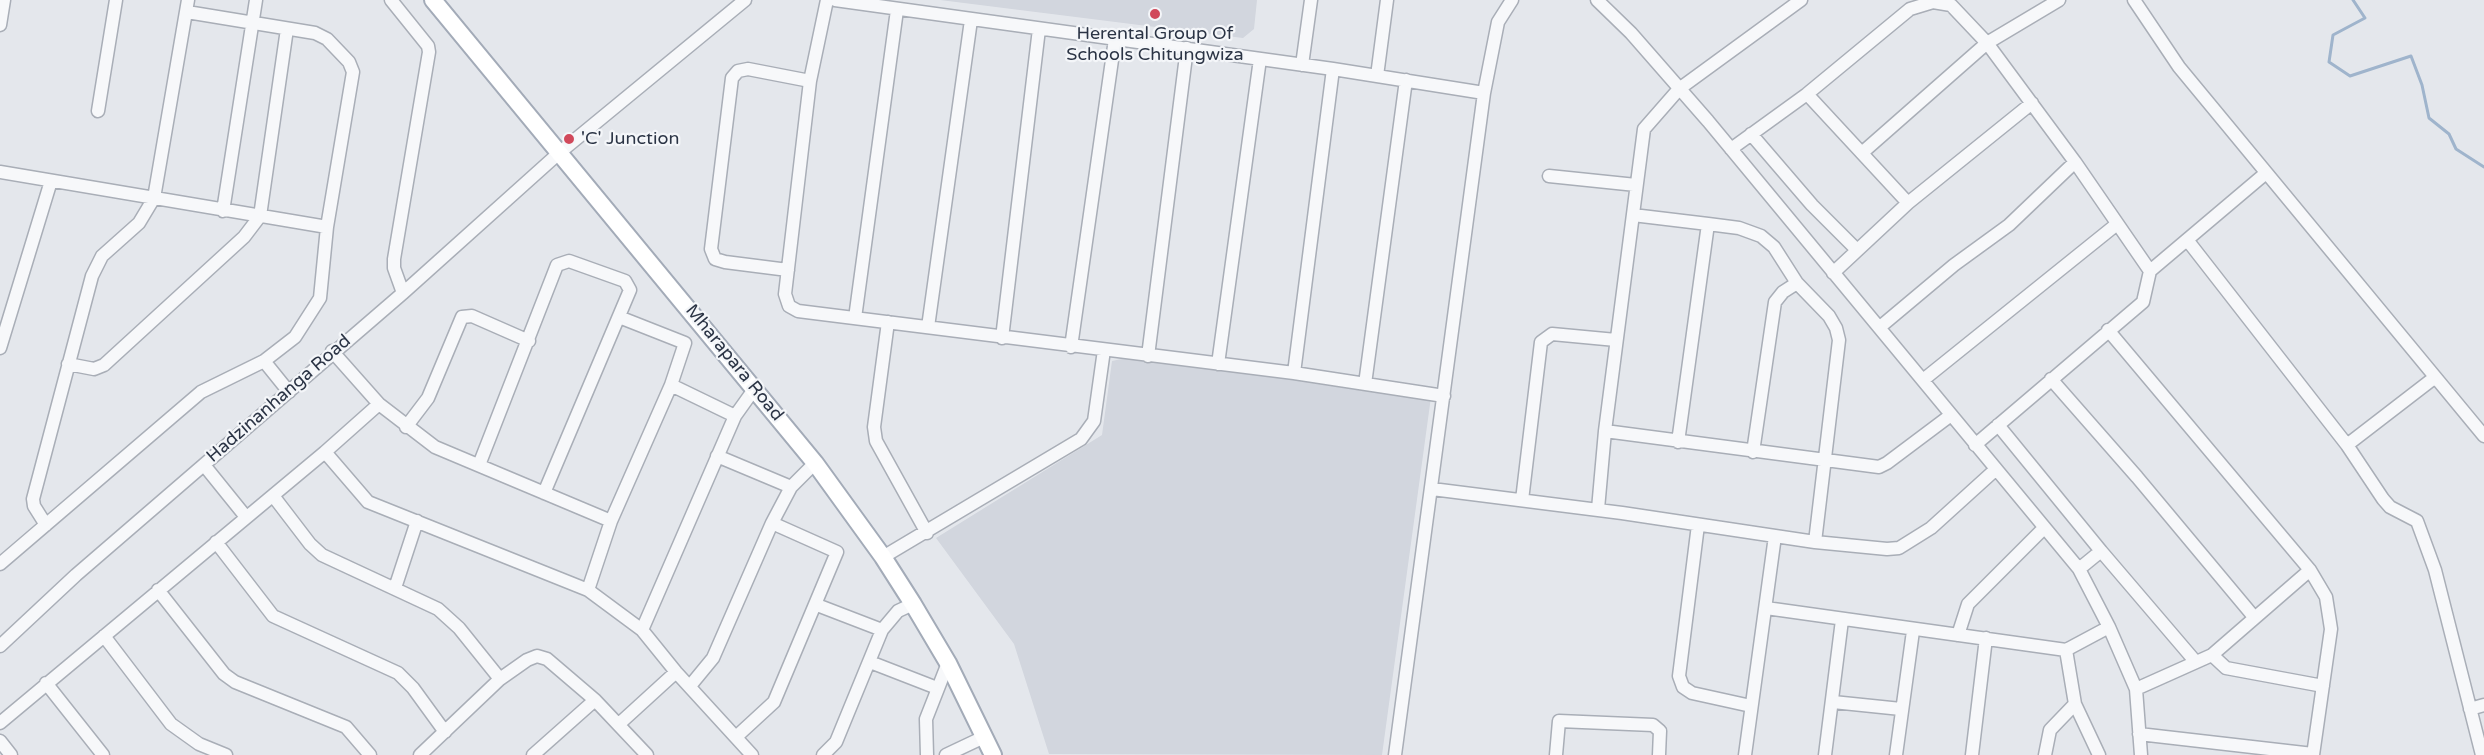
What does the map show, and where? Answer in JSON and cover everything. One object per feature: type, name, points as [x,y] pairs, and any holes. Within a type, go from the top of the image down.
[{"type":"main road","name":"Mharapara Road","points":[[433,0],[815,463],[883,556],[913,604],[948,663],[993,755]]},
{"type":"street","points":[[0,25],[4,0]]},
{"type":"street","points":[[98,111],[116,0]]},
{"type":"street","points":[[223,211],[256,0]]},
{"type":"street","points":[[391,0],[424,40],[429,52],[394,259],[394,268],[403,293]]},
{"type":"street","name":"Hadzinanhanga Road","points":[[0,646],[76,575],[289,392],[332,351],[403,293],[559,153],[745,0]]},
{"type":"street","points":[[827,0],[810,81],[785,294],[789,306],[798,311],[1071,347],[1294,373],[1444,396]]},
{"type":"street","points":[[836,0],[1334,69],[1484,93]]},
{"type":"street","points":[[1302,65],[1311,0]]},
{"type":"street","points":[[1377,76],[1387,0]]},
{"type":"street","points":[[1395,755],[1484,93],[1498,22],[1512,0]]},
{"type":"street","points":[[1597,0],[1624,26],[1731,149],[2079,570],[2109,627],[2136,689],[2141,755]]},
{"type":"street","points":[[1598,510],[1605,431],[1644,129],[1679,89],[1801,0]]},
{"type":"street","points":[[1863,152],[1987,43],[2059,0]]},
{"type":"street","points":[[2134,0],[2179,67],[2484,436]]},
{"type":"street","points":[[1731,149],[1807,94],[1910,9],[1934,1],[1951,5],[1987,43],[2032,103],[2150,271]]},
{"type":"street","points":[[0,564],[46,525],[201,392],[264,361],[295,337],[320,298],[327,227],[353,72],[349,62],[327,39],[315,33],[252,22],[187,6],[154,198],[139,223],[97,263],[68,364],[33,499],[34,506],[46,525]]},
{"type":"street","points":[[855,318],[897,10]]},
{"type":"street","points":[[928,327],[971,20]]},
{"type":"street","points":[[68,364],[94,369],[104,365],[244,237],[260,216],[287,29]]},
{"type":"street","points":[[1002,338],[1039,29]]},
{"type":"street","points":[[1071,347],[1115,39]]},
{"type":"street","points":[[1148,356],[1187,48]]},
{"type":"street","points":[[1218,364],[1260,59]]},
{"type":"street","points":[[788,270],[725,262],[715,259],[711,249],[732,78],[738,71],[748,69],[810,81]]},
{"type":"street","points":[[1294,373],[1334,69]]},
{"type":"street","points":[[1365,384],[1406,80]]},
{"type":"street","points":[[1807,94],[1908,203]]},
{"type":"street","points":[[1833,273],[1856,249],[1908,203],[2032,103]]},
{"type":"street","points":[[1751,134],[1812,205],[1856,249]]},
{"type":"street","points":[[1880,327],[1954,265],[2009,225],[2075,162]]},
{"type":"street","points":[[0,172],[327,227]]},
{"type":"street","points":[[1975,445],[2143,302],[2150,271],[2266,173]]},
{"type":"street","points":[[1549,176],[1636,185]]},
{"type":"street","points":[[0,348],[51,181]]},
{"type":"street","points":[[1633,215],[1739,228],[1761,236],[1774,247],[1797,283],[1829,316],[1836,327],[1839,340],[1815,542]]},
{"type":"street","points":[[1678,442],[1708,224]]},
{"type":"street","points":[[1923,380],[2117,224]]},
{"type":"street","points":[[2188,241],[2347,445],[2390,507],[2417,521],[2435,570],[2482,755]]},
{"type":"street","points":[[479,465],[557,265],[563,261],[629,284],[630,290],[544,494]]},
{"type":"street","points":[[1753,452],[1775,302],[1783,292],[1797,283]]},
{"type":"street","points":[[406,427],[428,398],[462,317],[472,316],[529,341]]},
{"type":"street","points":[[588,590],[611,521],[671,385],[685,344],[619,317]]},
{"type":"street","points":[[888,322],[874,427],[876,441],[927,533]]},
{"type":"street","points":[[2108,330],[2310,570],[2326,597],[2330,613],[2313,754],[2139,734]]},
{"type":"street","points":[[1522,500],[1541,342],[1552,334],[1616,340]]},
{"type":"street","points":[[883,556],[927,533],[1081,440],[1094,421],[1104,350]]},
{"type":"street","points":[[332,351],[379,404],[435,447],[611,521]]},
{"type":"street","points":[[264,361],[289,392]]},
{"type":"street","points":[[2347,445],[2434,378]]},
{"type":"street","points":[[2051,379],[2137,477],[2254,617]]},
{"type":"street","points":[[671,385],[735,416]]},
{"type":"street","points":[[642,630],[735,416],[755,388]]},
{"type":"street","points":[[0,723],[246,517],[274,497],[379,404]]},
{"type":"street","points":[[1605,431],[1753,452],[1883,466],[1951,415]]},
{"type":"street","points":[[1998,425],[2195,661]]},
{"type":"street","points":[[325,452],[368,501],[588,590],[642,630],[676,672],[752,755]]},
{"type":"street","points":[[717,456],[790,488]]},
{"type":"street","points":[[690,686],[713,658],[772,523],[790,488],[815,463]]},
{"type":"street","points":[[204,465],[246,517]]},
{"type":"street","points":[[1432,489],[1598,510],[1815,542],[1899,548],[1930,528],[1995,470]]},
{"type":"street","points":[[274,497],[310,544],[322,555],[438,609],[459,628],[500,679]]},
{"type":"street","points":[[395,588],[417,521]]},
{"type":"street","points":[[736,737],[774,702],[817,605],[837,552],[772,523]]},
{"type":"street","points":[[1698,525],[1679,676],[1683,687],[1692,693],[1751,706]]},
{"type":"street","points":[[1958,635],[1968,604],[2043,529]]},
{"type":"street","points":[[1745,755],[1774,536]]},
{"type":"street","points":[[216,542],[273,616],[398,673],[413,688],[445,732]]},
{"type":"street","points":[[2079,570],[2101,551]]},
{"type":"street","points":[[2136,689],[2212,655],[2310,570]]},
{"type":"street","points":[[158,590],[224,674],[235,682],[346,727],[370,755]]},
{"type":"street","points":[[823,755],[836,742],[882,630],[898,611],[913,604]]},
{"type":"street","points":[[817,605],[882,630]]},
{"type":"street","points":[[1766,608],[1913,631],[1986,638],[2066,650],[2109,627]]},
{"type":"street","points":[[1825,755],[1842,621]]},
{"type":"street","points":[[1896,755],[1913,631]]},
{"type":"street","points":[[104,636],[171,724],[199,744],[226,755]]},
{"type":"street","points":[[1972,755],[1986,638]]},
{"type":"street","points":[[2066,650],[2075,704],[2099,755]]},
{"type":"street","points":[[2212,655],[2230,669],[2323,686]]},
{"type":"street","points":[[420,755],[500,679],[527,660],[537,656],[547,658],[595,700],[647,755]]},
{"type":"street","points":[[870,663],[937,688]]},
{"type":"street","points":[[927,755],[926,719],[948,663]]},
{"type":"street","points":[[619,724],[676,672]]},
{"type":"street","points":[[46,683],[103,755]]},
{"type":"street","points":[[532,755],[595,700]]},
{"type":"street","points":[[1833,702],[1901,709]]},
{"type":"street","points":[[2045,755],[2050,730],[2075,704]]},
{"type":"street","points":[[2470,709],[2484,705]]},
{"type":"street","points":[[1557,755],[1559,721],[1653,725],[1660,731],[1659,755]]},
{"type":"street","points":[[946,755],[984,737]]},
{"type":"street","points":[[0,741],[11,755]]},
{"type":"shaded area","name":"Herental Group Of Schools Chitungwiza","points":[[940,0],[1257,0],[1254,29],[1243,38]]},
{"type":"shaded area","points":[[1126,358],[1431,397],[1382,755],[1049,754],[1014,644],[936,538],[1102,435],[1112,361]]},
{"type":"waterway","points":[[2353,0],[2365,18],[2333,35],[2329,62],[2350,76],[2411,56],[2422,85],[2429,118],[2449,134],[2456,149],[2484,167]]},
{"type":"place","name":"Herental Group Of Schools Chitungwiza","points":[[1155,14]]},
{"type":"place","name":"'C' Junction","points":[[569,139]]}]
